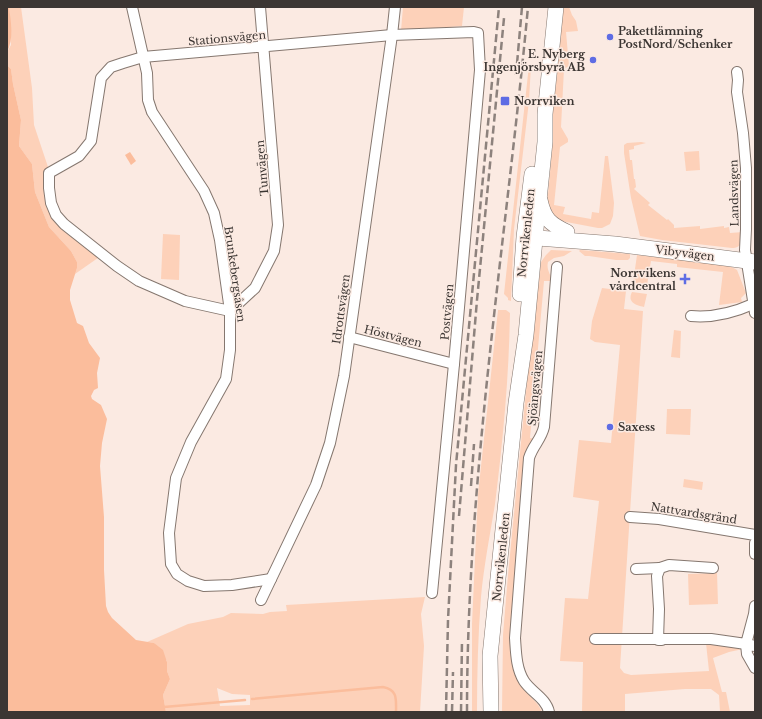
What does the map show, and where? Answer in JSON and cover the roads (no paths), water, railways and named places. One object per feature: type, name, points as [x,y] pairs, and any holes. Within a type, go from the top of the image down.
[{"type":"main road","name":"Norrvikenleden","points":[[491,712],[490,656],[516,403],[526,335],[532,276],[530,233],[540,199],[545,142],[545,114],[556,7]]},
{"type":"main road","name":"Norrvikenleden","points":[[516,403],[519,307],[530,233],[536,140],[545,114]]},
{"type":"main road","points":[[532,276],[537,259],[542,249],[563,236],[545,216],[540,199]]},
{"type":"main road","name":"Vibyvägen","points":[[530,233],[750,261]]},
{"type":"street","name":"Brunkebergsåsen","points":[[132,7],[147,73],[148,100],[152,112],[204,191],[214,213],[220,240],[230,311],[230,350],[226,379],[191,442],[176,478],[169,534],[171,564],[177,574],[188,581],[204,586],[232,585],[271,579]]},
{"type":"street","name":"Tunvägen","points":[[230,311],[254,288],[274,251],[278,225],[260,7]]},
{"type":"street","name":"Idrottsvägen","points":[[261,600],[316,485],[330,443],[344,376],[395,7]]},
{"type":"street","name":"Stationsvägen","points":[[230,311],[184,301],[139,281],[111,262],[56,216],[51,204],[49,172],[79,156],[91,141],[101,78],[111,67],[143,57],[392,36],[478,33]]},
{"type":"street","name":"Postvägen","points":[[432,593],[480,70],[478,33]]},
{"type":"street","name":"Landsvägen","points":[[737,72],[738,80],[736,92],[743,134],[746,168],[745,250],[750,261],[754,309]]},
{"type":"street","name":"Sjöängsvägen","points":[[549,712],[548,706],[524,681],[517,663],[515,638],[529,458],[532,448],[542,436],[544,427],[557,267]]},
{"type":"street","points":[[692,316],[706,318],[738,310],[754,309]]},
{"type":"street","name":"Höstvägen","points":[[349,337],[454,364]]},
{"type":"street","name":"Nattvardsgränd","points":[[630,517],[659,519],[755,535]]},
{"type":"street","points":[[755,543],[755,554]]},
{"type":"street","points":[[636,570],[660,568],[669,565],[713,568]]},
{"type":"street","points":[[660,568],[657,576],[659,609],[658,640],[662,640]]},
{"type":"street","points":[[755,606],[751,645],[747,654],[755,668]]},
{"type":"street","points":[[595,639],[711,639],[751,645]]},
{"type":"waterway","points":[[252,699],[383,687],[388,688],[394,693],[396,699],[396,712]]},
{"type":"waterway","points":[[164,707],[245,700]]},
{"type":"railway","points":[[446,712],[448,620],[456,465],[499,7]]},
{"type":"railway","points":[[516,75],[522,7]]},
{"type":"railway","points":[[467,712],[473,535],[480,447],[528,7]]},
{"type":"railway","points":[[459,516],[477,300],[504,18]]},
{"type":"railway","points":[[471,486],[474,444]]},
{"type":"railway","points":[[461,712],[462,640]]},
{"type":"railway","points":[[452,712],[453,672]]},
{"type":"place","name":"Pakettlämning PostNord/Schenker","points":[[610,37]]},
{"type":"place","name":"E. Nyberg Ingenjörsbyrå AB","points":[[593,60]]},
{"type":"place","name":"Norrviken","points":[[505,101]]},
{"type":"place","name":"Norrvikens vårdcentral","points":[[685,279]]},
{"type":"place","name":"Saxess","points":[[610,427]]}]
